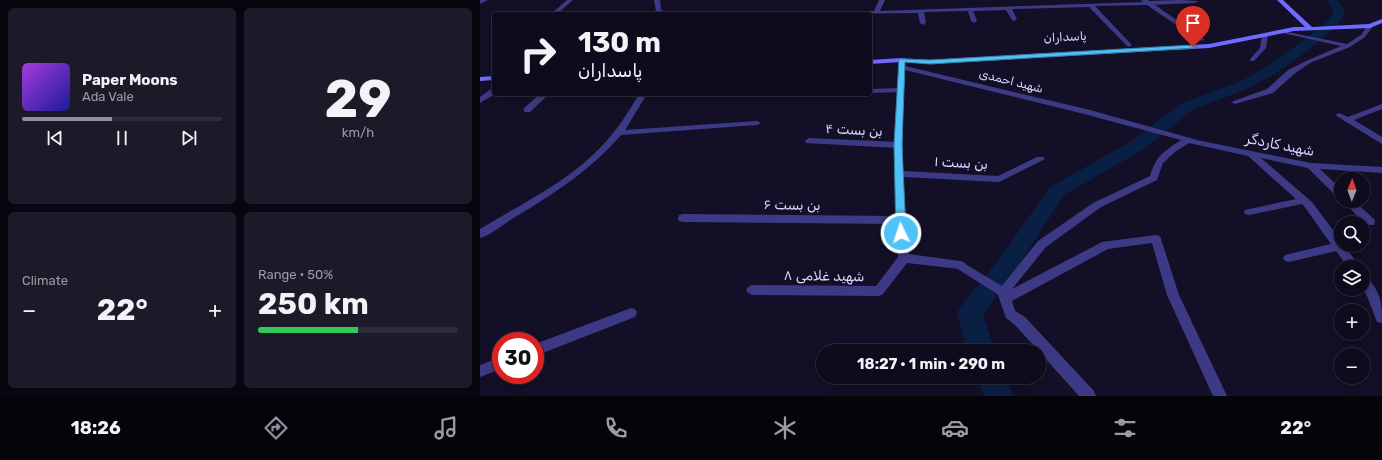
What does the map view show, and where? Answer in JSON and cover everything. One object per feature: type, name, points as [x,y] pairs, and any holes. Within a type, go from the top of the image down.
[{"type":"street","points":[[480,2],[485,0]]},
{"type":"street","points":[[556,12],[570,0]]},
{"type":"street","points":[[656,12],[657,0]]},
{"type":"street","points":[[876,12],[882,0]]},
{"type":"street","points":[[1046,0],[1053,6]]},
{"type":"street","points":[[1098,0],[1104,5]]},
{"type":"street","points":[[1280,0],[1310,28]]},
{"type":"street","points":[[872,12],[1104,5],[1146,1],[1195,1]]},
{"type":"street","points":[[1146,1],[1202,40]]},
{"type":"street","points":[[1090,5],[1129,45]]},
{"type":"street","points":[[1008,8],[1014,19]]},
{"type":"street","points":[[970,9],[974,21]]},
{"type":"street","points":[[921,11],[923,23]]},
{"type":"street","name":"پاسداران","points":[[872,62],[902,64],[1209,46],[1280,31],[1310,28],[1370,26],[1382,21]]},
{"type":"street","points":[[1235,102],[1270,91],[1291,72],[1308,62],[1348,46],[1363,36],[1370,26]]},
{"type":"street","points":[[1280,31],[1348,46]]},
{"type":"street","points":[[1252,60],[1263,48],[1265,35]]},
{"type":"street","name":"پاسداران","points":[[902,64],[931,55],[1202,40],[1230,41]]},
{"type":"street","points":[[902,64],[898,145],[900,220],[904,258],[960,265],[1004,296],[1010,314],[1020,321],[1089,396]]},
{"type":"street","name":"شهید احمدی","points":[[902,64],[1175,137]]},
{"type":"street","points":[[480,79],[492,78]]},
{"type":"street","points":[[872,91],[900,90]]},
{"type":"street","points":[[480,101],[492,92]]},
{"type":"street","points":[[527,110],[544,96]]},
{"type":"street","points":[[480,234],[569,179],[593,159],[618,133],[642,96]]},
{"type":"street","points":[[1382,106],[1343,117],[1382,141]]},
{"type":"street","points":[[618,133],[757,123]]},
{"type":"street","name":"شهید کاردگر","points":[[1175,137],[1311,166],[1382,170]]},
{"type":"street","name":"بن بست ۴","points":[[809,140],[898,145]]},
{"type":"street","points":[[1004,296],[1042,244],[1097,205],[1154,178],[1158,162],[1172,150],[1188,140]]},
{"type":"street","points":[[1250,154],[1304,200],[1334,239]]},
{"type":"street","name":"بن بست ۱","points":[[899,174],[999,179],[1040,159]]},
{"type":"street","points":[[1311,166],[1334,188]]},
{"type":"street","points":[[1249,212],[1304,200]]},
{"type":"street","points":[[1355,208],[1364,216]]},
{"type":"street","name":"بن بست ۶","points":[[683,218],[900,220]]},
{"type":"street","points":[[1004,296],[1106,245],[1156,239],[1173,295],[1220,396]]},
{"type":"street","points":[[1290,258],[1334,247]]},
{"type":"street","name":"۸ شهید غلامی","points":[[752,290],[879,291],[904,258]]},
{"type":"street","points":[[1370,290],[1382,318]]},
{"type":"street","points":[[544,347],[631,313]]},
{"type":"street","points":[[480,371],[492,366]]},
{"type":"waterway","points":[[979,344],[970,313],[1005,268],[1057,191],[1138,145],[1186,107],[1244,85],[1271,70],[1301,49],[1333,23],[1339,14],[1337,7],[1331,0]]},
{"type":"waterway","points":[[994,384],[999,396]]},
{"type":"route","points":[[901,233],[898,145],[902,67],[901,60],[930,62],[1193,47]]}]
